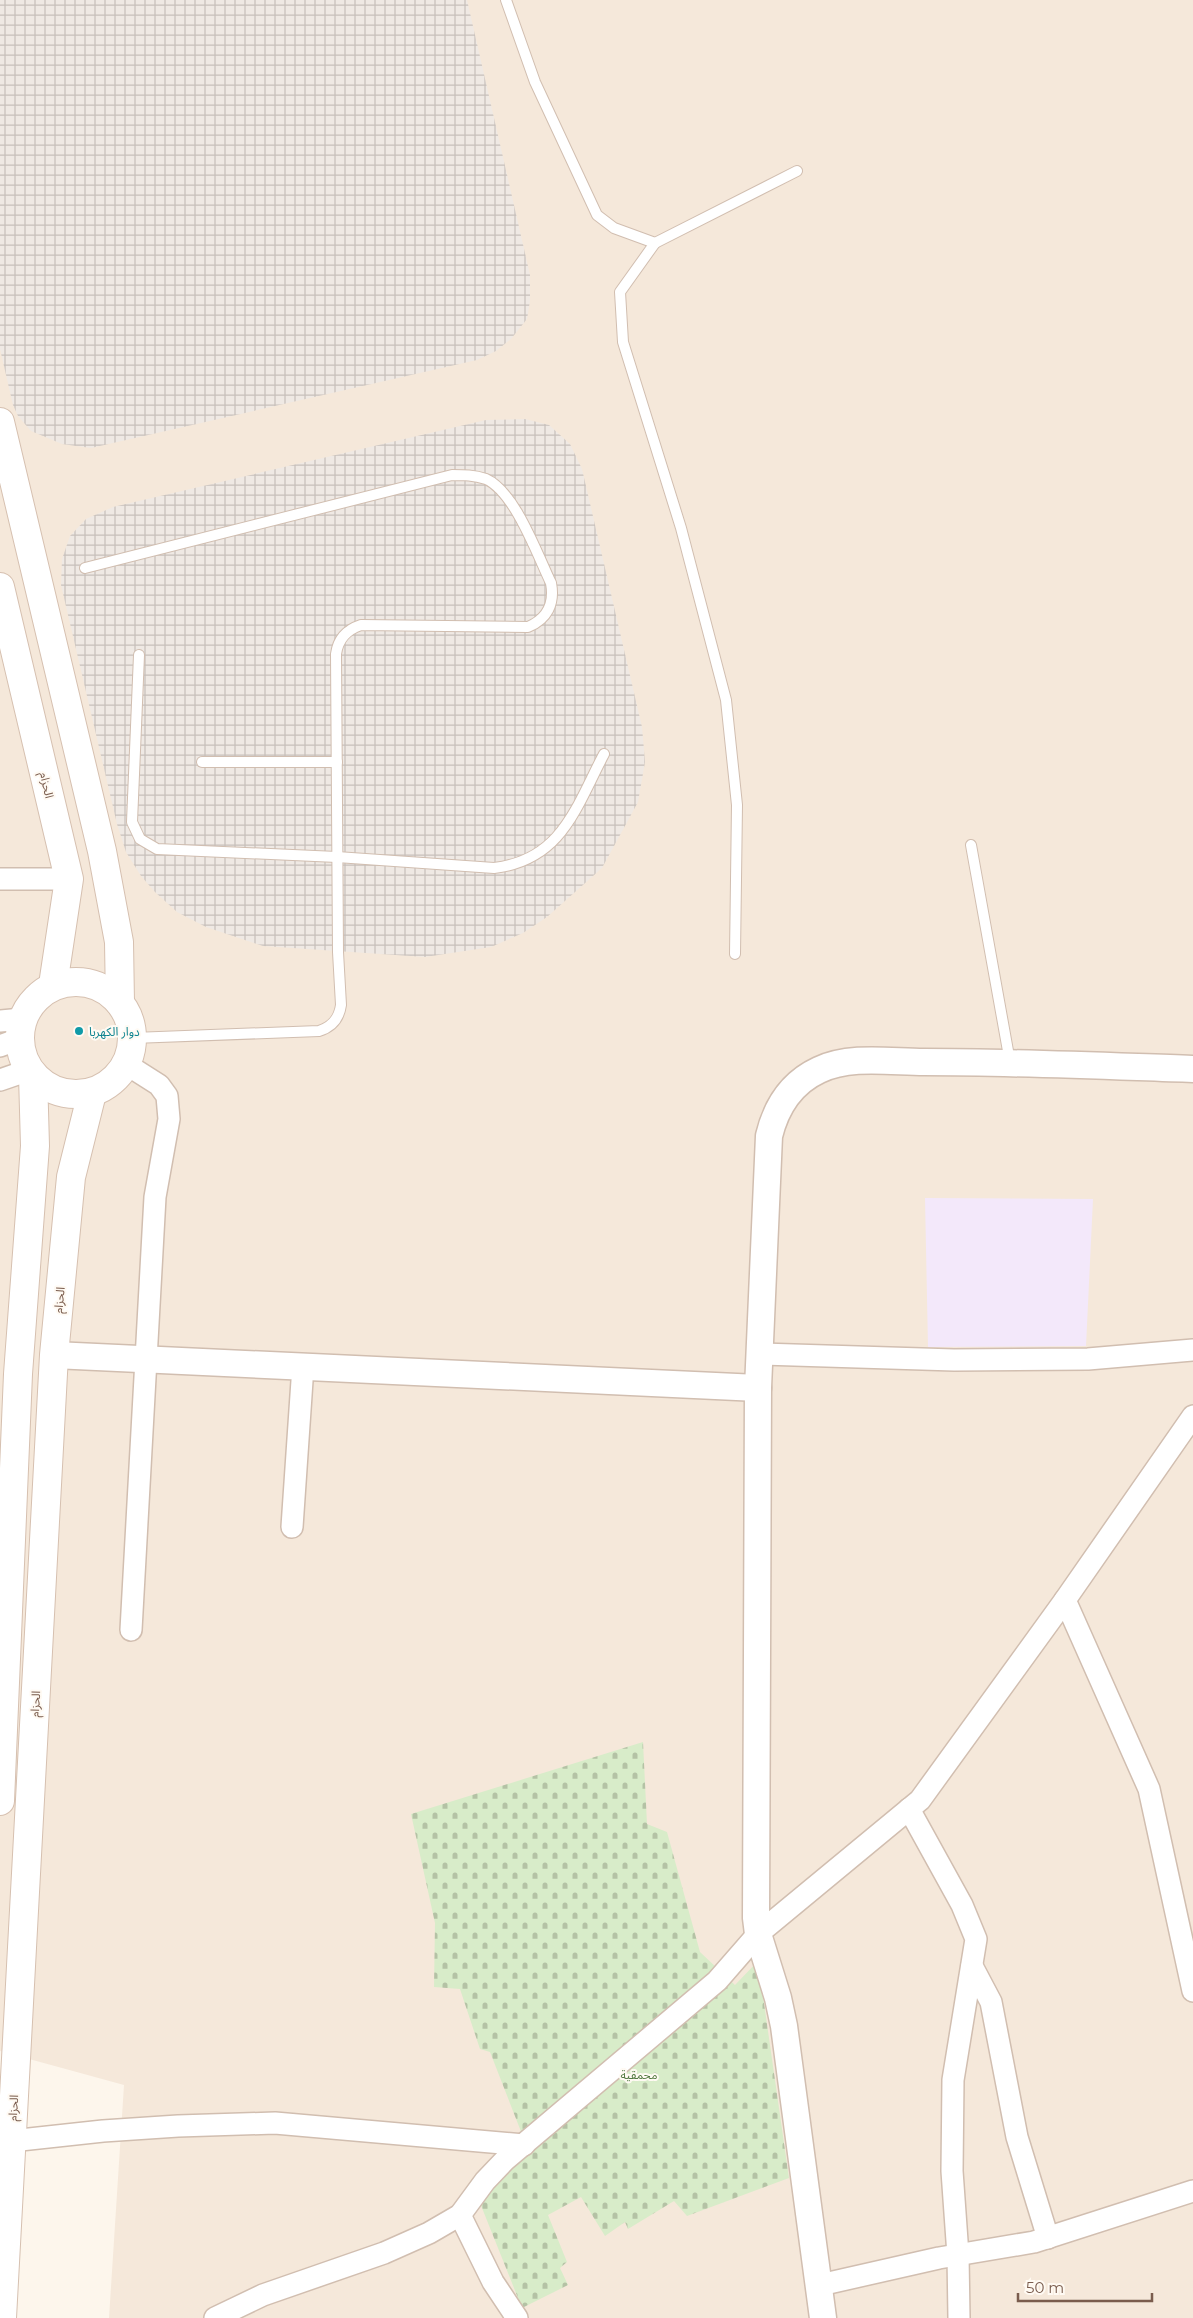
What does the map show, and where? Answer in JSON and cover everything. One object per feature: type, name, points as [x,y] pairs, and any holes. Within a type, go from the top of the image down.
[{"type":"main road","points":[[0,422],[108,878],[119,942],[120,1003]]},
{"type":"main road","name":"الحزام","points":[[0,587],[69,879],[53,986]]},
{"type":"main road","points":[[71,981],[90,983],[107,990],[120,1003],[131,1025],[130,1051],[112,1081],[92,1093],[76,1095],[60,1092],[45,1086],[31,1072],[10,1031],[34,999],[53,986],[71,981]]},
{"type":"main road","points":[[0,1801],[18,1374],[35,1146],[31,1072]]},
{"type":"main road","name":"الحزام","points":[[2,2318],[53,1365],[71,1177],[92,1093]]},
{"type":"main road","points":[[18,1374],[53,1365]]},
{"type":"street","points":[[0,879],[69,879]]},
{"type":"street","points":[[130,1051],[167,1096],[169,1107],[169,1119],[155,1197],[131,1630]]},
{"type":"street","points":[[823,2318],[784,2026],[774,1980],[758,1934],[756,1918],[758,1388],[769,1136],[772,1122],[785,1097],[795,1086],[812,1073],[846,1062],[1010,1062],[1193,1069]]},
{"type":"street","points":[[0,1080],[31,1072]]},
{"type":"street","points":[[759,1354],[954,1360],[1088,1359],[1193,1350]]},
{"type":"street","points":[[53,1365],[146,1359],[758,1388]]},
{"type":"street","points":[[292,1527],[303,1366]]},
{"type":"street","points":[[215,2318],[263,2295],[384,2253],[429,2233],[460,2216],[485,2181],[505,2160],[716,1981],[758,1934],[920,1800],[1065,1600],[1193,1416]]},
{"type":"street","points":[[1065,1600],[1149,1789],[1190,1967],[1193,1991]]},
{"type":"street","points":[[910,1809],[962,1905],[976,1939],[953,2080],[952,2171],[958,2255],[959,2318]]},
{"type":"street","points":[[972,1966],[990,2002],[1017,2137],[1048,2238]]},
{"type":"street","points":[[11,2142],[103,2131],[274,2123],[524,2145]]},
{"type":"street","points":[[820,2285],[958,2255],[1034,2242],[1193,2191]]},
{"type":"street","points":[[460,2216],[493,2282],[517,2318]]},
{"type":"lane","points":[[506,0],[536,82],[597,215],[614,228],[655,243]]},
{"type":"lane","points":[[735,954],[737,806],[726,700],[681,528],[623,342],[620,292],[655,243],[797,171]]},
{"type":"lane","points":[[85,568],[452,475],[470,474],[487,480],[502,491],[512,506],[551,582],[553,592],[549,610],[536,623],[528,627],[369,625],[353,628],[346,632],[337,646],[337,857],[341,1005],[340,1012],[332,1025],[319,1031],[130,1051]]},
{"type":"lane","points":[[139,655],[132,822],[140,839],[156,849],[337,857],[494,868],[526,861],[553,842],[564,830],[604,754]]},
{"type":"lane","points":[[202,762],[337,762]]},
{"type":"lane","points":[[970,845],[1010,1062]]},
{"type":"shaded area","points":[[0,0],[1193,0],[1193,2318],[109,2318],[124,2085],[0,2051]]},
{"type":"shaded area","points":[[0,0],[467,0],[530,275],[530,301],[527,319],[511,339],[496,351],[477,360],[91,448],[62,444],[31,431],[18,416],[13,405],[0,349]]},
{"type":"shaded area","points":[[525,419],[549,425],[570,444],[582,469],[642,727],[645,762],[638,802],[602,868],[547,917],[523,933],[491,947],[425,957],[263,946],[206,927],[177,912],[141,876],[126,852],[117,824],[61,585],[62,559],[70,536],[86,519],[113,507],[486,420]]},
{"type":"shaded area","points":[[925,1198],[1093,1199],[1086,1346],[928,1347]]},
{"type":"green space","name":"محمقية","points":[[643,1742],[647,1824],[667,1832],[700,1952],[735,1985],[758,1961],[789,2178],[687,2216],[674,2201],[628,2229],[625,2222],[605,2236],[581,2197],[548,2215],[567,2262],[560,2268],[568,2285],[522,2308],[480,2203],[529,2152],[490,2052],[480,2049],[460,1989],[434,1987],[435,1923],[411,1814]]},
{"type":"place","name":"دوار الكهربا","points":[[79,1031]]}]
